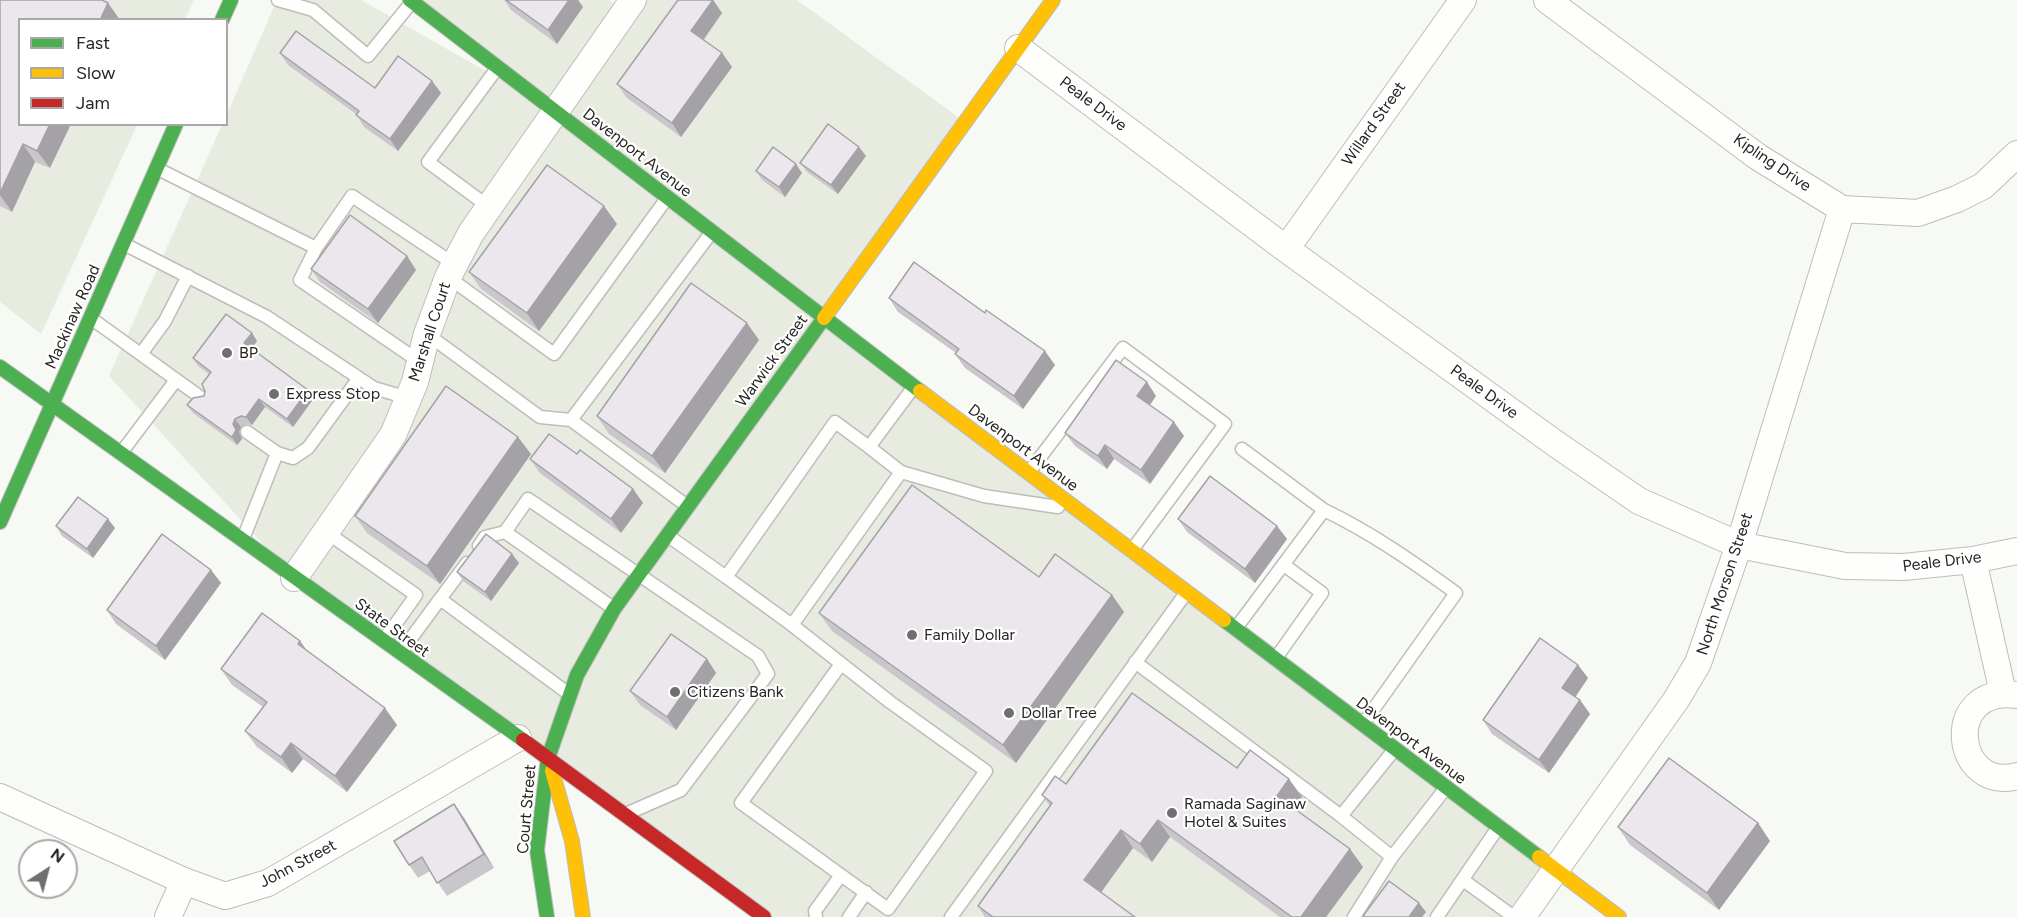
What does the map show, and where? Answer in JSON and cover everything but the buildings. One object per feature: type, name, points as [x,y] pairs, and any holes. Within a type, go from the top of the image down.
[{"type":"main road","points":[[223,18],[231,0]]},
{"type":"main road","name":"Warwick Street","points":[[548,758],[577,675],[614,609],[1053,0]]},
{"type":"main road","name":"Davenport Avenue","points":[[411,1],[823,318],[1394,750],[1619,917]]},
{"type":"main road","name":"Mackinaw Road","points":[[0,522],[175,126]]},
{"type":"main road","name":"State Street","points":[[0,368],[548,758],[764,917]]},
{"type":"main road","name":"Court Street","points":[[547,917],[537,850],[548,758]]},
{"type":"main road","name":"Court Street","points":[[548,758],[572,841],[583,917]]},
{"type":"street","name":"Marshall Court","points":[[294,578],[393,435],[408,398],[427,334],[451,270],[489,207],[633,0]]},
{"type":"street","name":"Willard Street","points":[[1286,249],[1463,0]]},
{"type":"street","name":"Kipling Drive","points":[[1547,0],[1758,156],[1842,209],[1918,213],[1957,200],[1983,186],[2017,154]]},
{"type":"street","name":"Peale Drive","points":[[1018,48],[1286,249],[1546,437],[1640,501],[1739,545],[1845,566],[1903,567],[1973,560],[2017,551]]},
{"type":"street","name":"North Morson Street","points":[[1521,917],[1676,700],[1698,663],[1739,545],[1842,209]]},
{"type":"street","points":[[1973,560],[2010,694],[1989,696],[1977,704],[1969,714],[1964,727],[1964,741],[1972,760],[1987,774],[2000,778],[2017,776]]},
{"type":"street","name":"John Street","points":[[0,797],[184,881],[227,906],[518,738]]},
{"type":"street","points":[[168,917],[184,881]]},
{"type":"lane","points":[[278,0],[313,10],[368,56],[411,1]]},
{"type":"lane","points":[[489,207],[428,162],[498,67]]},
{"type":"lane","points":[[157,168],[316,248]]},
{"type":"lane","points":[[420,362],[300,280],[316,248],[352,196],[451,270],[554,354],[668,197]]},
{"type":"lane","points":[[571,420],[712,232]]},
{"type":"lane","points":[[123,244],[267,317],[374,388],[408,398]]},
{"type":"lane","points":[[141,354],[165,321],[188,276]]},
{"type":"lane","points":[[91,318],[203,399]]},
{"type":"lane","points":[[427,334],[540,417],[571,420],[687,507]]},
{"type":"lane","points":[[1028,473],[1123,348],[1225,424],[1131,550]]},
{"type":"lane","points":[[247,432],[276,453],[293,458],[308,448],[359,378]]},
{"type":"lane","points":[[120,454],[176,380]]},
{"type":"lane","points":[[869,447],[914,387]]},
{"type":"lane","points":[[726,578],[835,422],[901,472],[984,496],[1077,510]]},
{"type":"lane","points":[[1242,449],[1324,510],[1362,528],[1456,593],[1362,725]]},
{"type":"lane","points":[[242,541],[276,453]]},
{"type":"lane","points":[[792,625],[901,472]]},
{"type":"lane","points":[[400,654],[485,537],[505,532],[528,499],[637,576],[758,656],[768,674],[681,790],[624,814]]},
{"type":"lane","points":[[1236,629],[1324,510]]},
{"type":"lane","points":[[326,532],[416,595],[383,642]]},
{"type":"lane","points":[[505,532],[614,609]]},
{"type":"lane","points":[[667,535],[792,625],[986,771],[888,909],[741,803],[841,664]]},
{"type":"lane","points":[[1275,659],[1322,592],[1284,565]]},
{"type":"lane","points":[[951,917],[1186,593]]},
{"type":"lane","points":[[440,599],[570,694]]},
{"type":"lane","points":[[1135,662],[1341,816],[1392,857]]},
{"type":"lane","points":[[1341,816],[1394,750]]},
{"type":"lane","points":[[1354,917],[1392,857],[1446,788]]},
{"type":"lane","points":[[1437,917],[1498,827]]},
{"type":"lane","points":[[816,917],[815,910],[842,875]]},
{"type":"lane","points":[[1463,880],[1514,917]]},
{"type":"lane","points":[[849,917],[866,892]]},
{"type":"shaded area","points":[[0,0],[194,0],[185,18],[18,18],[18,126],[137,126],[41,334],[0,302]]},
{"type":"shaded area","points":[[277,0],[361,0],[549,107],[410,0],[609,0],[625,12],[634,0],[797,0],[965,122],[823,318],[1555,870],[1522,917],[764,917],[294,578],[109,376],[222,126],[228,126],[228,112]]},
{"type":"traffic: fast","points":[[223,18],[231,0]]},
{"type":"traffic: fast","points":[[410,0],[920,391]]},
{"type":"traffic: fast","points":[[0,522],[175,126]]},
{"type":"traffic: fast","points":[[547,917],[537,850],[548,758],[577,675],[614,609],[824,318]]},
{"type":"traffic: fast","points":[[0,367],[523,740]]},
{"type":"traffic: fast","points":[[1224,620],[1539,857]]},
{"type":"traffic: slow","points":[[824,318],[1053,0]]},
{"type":"traffic: slow","points":[[920,391],[1224,620]]},
{"type":"traffic: slow","points":[[552,771],[572,841],[583,917]]},
{"type":"traffic: slow","points":[[1539,857],[1619,917]]},
{"type":"traffic: jam","points":[[523,740],[764,917]]},
{"type":"place","name":"BP","points":[[227,353]]},
{"type":"place","name":"Express Stop","points":[[274,394]]},
{"type":"place","name":"Family Dollar","points":[[912,635]]},
{"type":"place","name":"Citizens Bank","points":[[675,692]]},
{"type":"place","name":"Dollar Tree","points":[[1009,713]]},
{"type":"place","name":"Ramada Saginaw Hotel & Suites","points":[[1172,813]]}]
